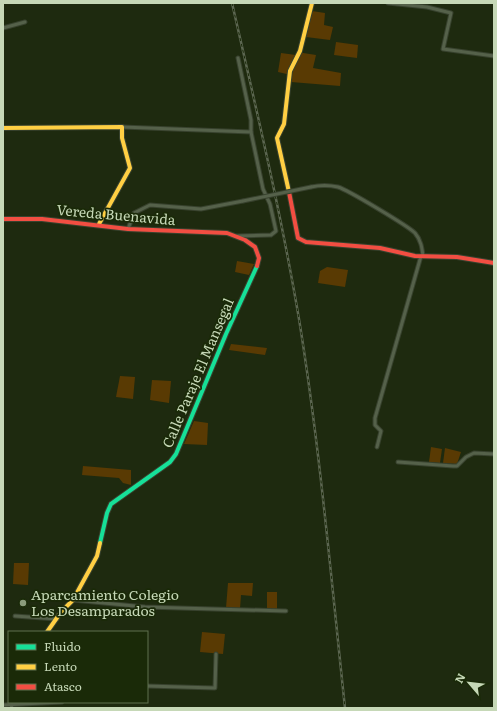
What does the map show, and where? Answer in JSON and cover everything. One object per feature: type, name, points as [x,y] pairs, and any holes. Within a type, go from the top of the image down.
[{"type":"street","points":[[312,3],[300,51],[290,71],[284,124],[277,138],[283,160],[298,238],[306,242],[380,248],[422,256],[457,257],[494,263]]},
{"type":"street","points":[[388,3],[427,7],[451,13],[443,49],[494,56]]},
{"type":"street","points":[[3,28],[25,22]]},
{"type":"street","points":[[235,236],[272,236],[276,231],[270,204],[263,189],[238,58]]},
{"type":"street","points":[[3,128],[122,127],[251,132]]},
{"type":"street","points":[[99,224],[130,168],[122,138],[122,127]]},
{"type":"street","points":[[128,229],[134,213],[150,205],[201,209],[320,185],[343,189],[415,234],[422,246],[422,256],[375,418],[375,425],[381,431],[377,447]]},
{"type":"street","name":"Vereda Buenavida","points":[[3,219],[42,219],[99,224],[128,229],[227,233],[256,247]]},
{"type":"street","name":"Calle Paraje El Mansegal","points":[[48,631],[73,600],[97,556],[107,512],[111,504],[170,462],[176,454],[226,334],[258,265],[260,255],[256,247]]},
{"type":"street","points":[[398,462],[457,466],[466,457],[474,453],[494,454]]},
{"type":"street","points":[[73,600],[167,608],[286,611]]},
{"type":"street","points":[[15,616],[57,619]]},
{"type":"street","points":[[148,686],[215,688],[216,654]]},
{"type":"shaded area","points":[[312,11],[325,13],[324,25],[333,27],[330,40],[306,37]]},
{"type":"shaded area","points":[[336,42],[358,45],[357,58],[334,55]]},
{"type":"shaded area","points":[[297,52],[316,55],[313,68],[341,73],[340,86],[291,82],[291,75],[278,72],[281,53],[296,55]]},
{"type":"shaded area","points":[[237,261],[254,264],[249,275],[235,272]]},
{"type":"shaded area","points":[[327,267],[348,270],[345,287],[318,283],[320,271]]},
{"type":"shaded area","points":[[231,344],[267,348],[265,355],[229,350]]},
{"type":"shaded area","points":[[120,376],[135,377],[133,399],[116,397]]},
{"type":"shaded area","points":[[152,380],[171,381],[169,403],[150,400]]},
{"type":"shaded area","points":[[194,421],[208,423],[207,445],[184,444]]},
{"type":"shaded area","points":[[431,447],[442,449],[440,463],[429,462]]},
{"type":"shaded area","points":[[445,448],[461,452],[457,464],[443,463]]},
{"type":"shaded area","points":[[83,466],[131,470],[131,485],[123,483],[119,478],[82,475]]},
{"type":"shaded area","points":[[14,563],[29,563],[28,585],[13,584]]},
{"type":"shaded area","points":[[228,583],[253,583],[252,596],[241,595],[240,609],[226,608]]},
{"type":"shaded area","points":[[267,592],[277,592],[277,609],[267,609]]},
{"type":"shaded area","points":[[202,632],[225,634],[223,654],[200,652]]},
{"type":"railway","points":[[232,3],[276,200],[299,319],[319,464],[345,708]]},
{"type":"traffic: fast","points":[[100,543],[107,513],[111,504],[170,462],[176,454],[226,334],[257,266]]},
{"type":"traffic: slow","points":[[289,192],[277,138],[284,124],[290,71],[300,51],[312,3]]},
{"type":"traffic: slow","points":[[3,128],[122,127],[122,138],[130,168],[99,224]]},
{"type":"traffic: slow","points":[[48,631],[61,612],[73,600],[97,556],[100,543]]},
{"type":"traffic: jam","points":[[289,192],[298,238],[306,242],[380,248],[415,256],[457,257],[494,263]]},
{"type":"traffic: jam","points":[[3,219],[42,219],[128,229],[227,233],[245,240],[255,247],[259,258],[257,266]]},
{"type":"place","name":"Aparcamiento Colegio Los Desamparados","points":[[23,603]]}]
